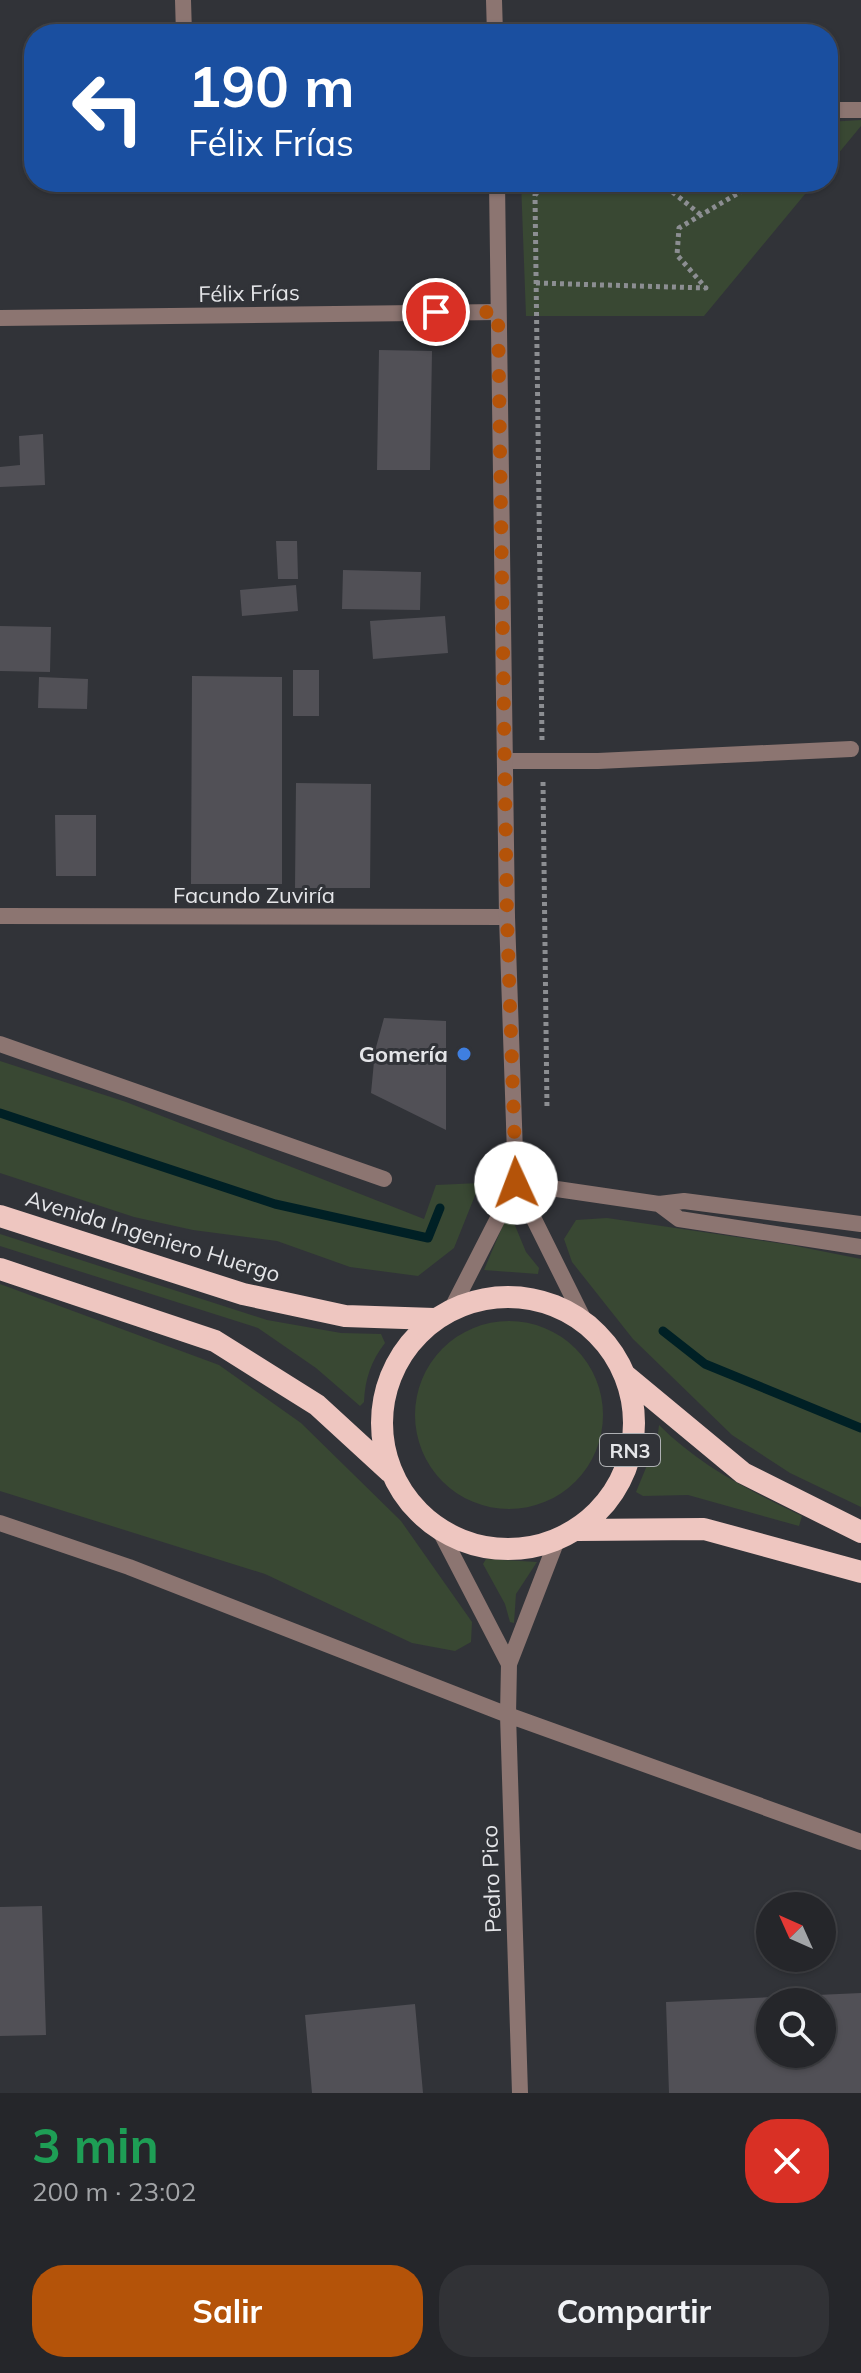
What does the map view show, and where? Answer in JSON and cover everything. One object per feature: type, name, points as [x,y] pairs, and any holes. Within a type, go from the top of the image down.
[{"type":"highway","name":"Avenida Ingeniero Huergo","points":[[0,1216],[243,1294],[345,1316],[442,1315],[484,1299],[519,1297],[554,1305],[585,1322],[609,1346],[626,1376],[635,1419],[629,1462],[608,1500],[577,1530],[557,1540],[517,1550],[477,1547],[440,1531],[410,1505],[390,1472],[317,1405],[215,1341],[0,1269]]},
{"type":"highway","name":"Avenida Ingeniero Huergo","points":[[390,1472],[381,1434],[384,1396],[398,1360],[442,1315]]},
{"type":"highway","name":"Avenida Ingeniero Huergo","points":[[626,1376],[743,1473],[861,1532]]},
{"type":"highway","name":"Avenida Ingeniero Huergo","points":[[577,1530],[704,1529],[861,1572]]},
{"type":"street","points":[[183,0],[184,24]]},
{"type":"street","points":[[494,0],[495,24]]},
{"type":"street","points":[[838,110],[861,110]]},
{"type":"street","points":[[497,192],[507,917],[516,1183],[585,1322]]},
{"type":"street","name":"Félix Frías","points":[[0,318],[498,312]]},
{"type":"street","points":[[505,761],[851,749]]},
{"type":"street","name":"Facundo Zuviría","points":[[0,916],[507,917]]},
{"type":"street","points":[[0,1044],[384,1179]]},
{"type":"street","points":[[516,1183],[659,1204],[684,1201],[861,1224]]},
{"type":"street","points":[[442,1315],[516,1183]]},
{"type":"street","points":[[659,1204],[679,1219],[861,1247]]},
{"type":"street","points":[[0,1523],[129,1567],[508,1715],[861,1842]]},
{"type":"street","name":"Pedro Pico","points":[[440,1531],[509,1664]]},
{"type":"street","name":"Pedro Pico","points":[[520,2093],[509,1664],[557,1540]]},
{"type":"path","points":[[538,192],[535,195],[547,1109]]},
{"type":"path","points":[[672,192],[701,215]]},
{"type":"path","points":[[536,283],[706,288],[677,255],[679,228],[740,192]]},
{"type":"green space","points":[[861,120],[861,126],[838,154],[838,121]]},
{"type":"green space","points":[[521,192],[807,192],[704,316],[526,316]]},
{"type":"green space","points":[[0,1061],[126,1102],[424,1219],[436,1185],[480,1183],[454,1248],[418,1276],[350,1267],[277,1241],[193,1230],[134,1217],[0,1173]]},
{"type":"green space","points":[[509,1211],[526,1252],[539,1268],[538,1274],[484,1270]]},
{"type":"green space","points":[[607,1218],[791,1245],[861,1259],[861,1507],[790,1473],[732,1435],[633,1339],[572,1262],[564,1239],[576,1220]]},
{"type":"green space","points":[[0,1234],[267,1320],[341,1333],[381,1334],[385,1343],[370,1371],[364,1402],[360,1406],[316,1368],[258,1328],[0,1246]]},
{"type":"green space","points":[[0,1284],[219,1365],[301,1423],[401,1521],[472,1622],[471,1642],[455,1651],[412,1643],[265,1574],[0,1491]]},
{"type":"green space","points":[[509,1321],[545,1329],[575,1349],[595,1379],[603,1415],[595,1451],[575,1481],[545,1501],[509,1509],[473,1501],[443,1481],[423,1451],[415,1415],[423,1379],[443,1349],[473,1329]]},
{"type":"green space","points":[[659,1425],[709,1465],[802,1516],[799,1526],[688,1495],[643,1496],[636,1492],[657,1441]]},
{"type":"green space","points":[[486,1559],[537,1562],[516,1594],[514,1623],[510,1622],[505,1604],[483,1564]]},
{"type":"building","points":[[379,350],[432,351],[430,470],[377,470]]},
{"type":"building","points":[[43,434],[45,485],[0,487],[0,467],[20,465],[19,436]]},
{"type":"building","points":[[276,541],[297,541],[298,579],[278,579]]},
{"type":"building","points":[[343,570],[421,572],[420,610],[342,609]]},
{"type":"building","points":[[296,585],[298,611],[242,616],[240,590]]},
{"type":"building","points":[[445,616],[448,653],[373,659],[370,621]]},
{"type":"building","points":[[0,626],[51,627],[50,672],[0,671]]},
{"type":"building","points":[[293,670],[319,670],[319,716],[293,716]]},
{"type":"building","points":[[192,676],[282,677],[282,884],[191,884]]},
{"type":"building","points":[[39,677],[88,679],[87,709],[38,708]]},
{"type":"building","points":[[296,783],[371,784],[370,888],[295,888]]},
{"type":"building","points":[[55,815],[96,815],[96,876],[56,876]]},
{"type":"building","points":[[384,1018],[446,1021],[446,1130],[371,1093],[375,1051]]},
{"type":"building","points":[[42,1906],[46,2035],[0,2036],[0,1907]]},
{"type":"building","points":[[861,1993],[861,2093],[669,2093],[666,2002],[756,1998],[756,2068],[836,2068],[836,1994]]},
{"type":"building","points":[[415,2004],[423,2093],[312,2093],[305,2015]]},
{"type":"waterway","points":[[0,1113],[275,1204],[428,1238],[440,1208]]},
{"type":"waterway","points":[[663,1331],[705,1364],[861,1428]]},
{"type":"place","name":"Gomería","points":[[464,1054]]},
{"type":"route","points":[[436,312],[498,312],[507,917],[516,1183]]}]
